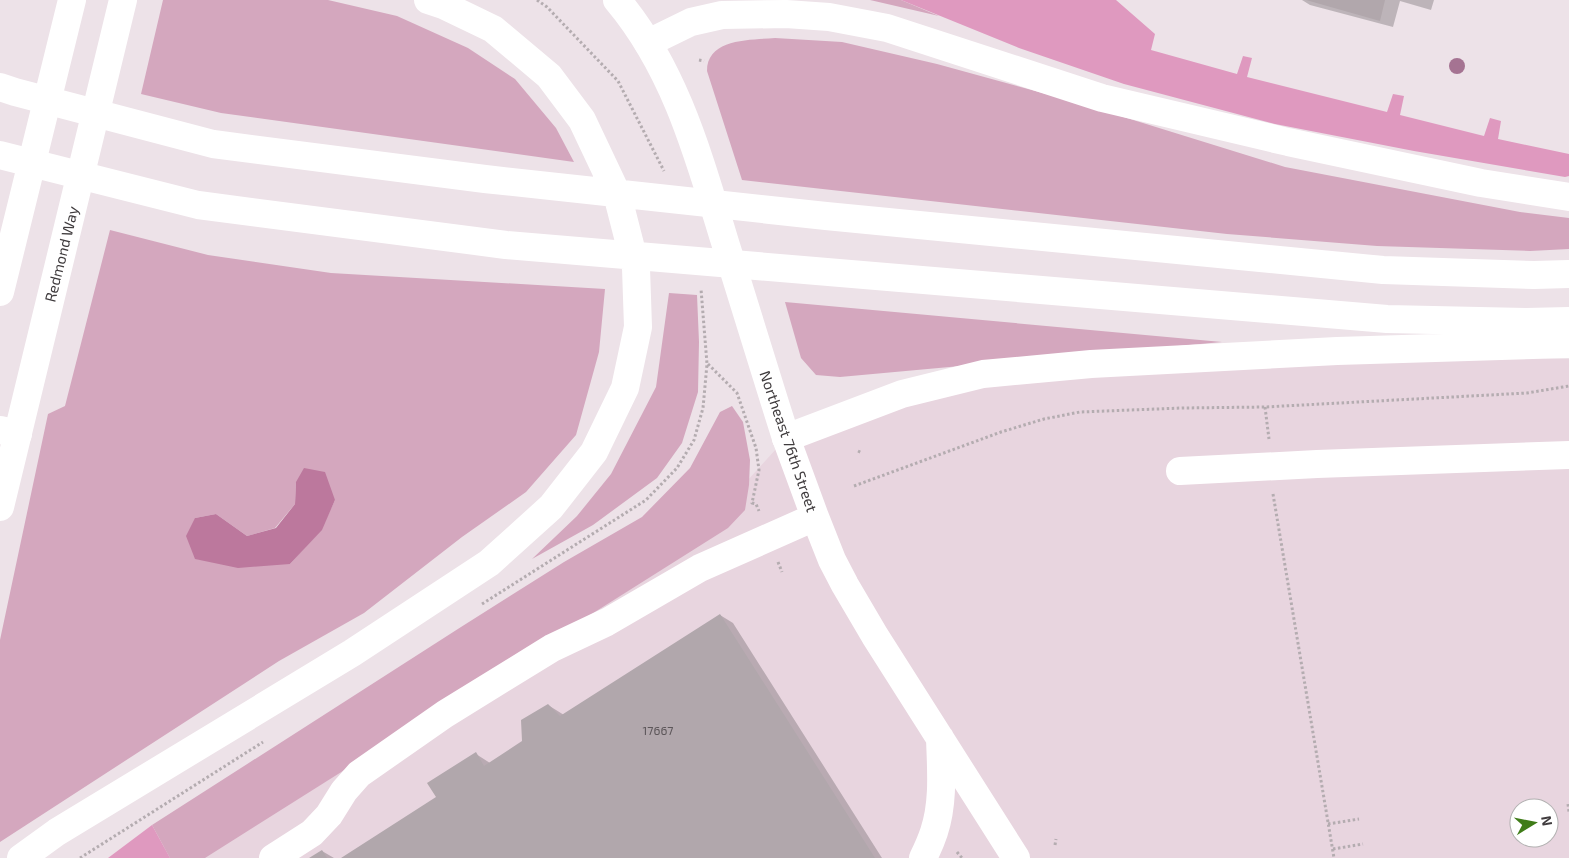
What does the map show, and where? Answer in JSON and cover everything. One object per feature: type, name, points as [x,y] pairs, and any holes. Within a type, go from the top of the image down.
[{"type":"main road","points":[[0,292],[72,0]]},
{"type":"main road","name":"Redmond Way","points":[[0,507],[9,432],[123,0]]},
{"type":"main road","points":[[21,858],[57,832],[352,653],[489,563],[551,507],[594,452],[625,388],[638,327],[636,268],[617,194],[582,120],[550,76],[493,28],[428,0]]},
{"type":"main road","name":"Northeast 76th Street","points":[[617,0],[630,15],[670,82],[689,128],[786,438],[832,560],[856,605],[1016,858]]},
{"type":"main road","points":[[648,43],[691,22],[722,15],[786,14],[829,17],[887,28],[1102,98],[1307,146],[1481,182],[1569,197]]},
{"type":"main road","points":[[0,87],[213,144],[485,179],[826,216],[1383,270],[1534,275],[1569,274]]},
{"type":"main road","points":[[0,155],[198,205],[506,245],[1387,319],[1569,321]]},
{"type":"main road","points":[[786,438],[902,394],[983,374],[1091,364],[1258,355],[1569,344]]},
{"type":"main road","points":[[1180,471],[1569,455]]},
{"type":"main road","points":[[273,858],[312,833],[329,815],[344,791],[359,774],[445,714],[552,648],[607,622],[700,568],[768,536],[815,518]]},
{"type":"main road","points":[[923,858],[934,833],[940,803],[942,780],[940,736]]},
{"type":"path","points":[[537,0],[547,6],[618,81],[665,176]]},
{"type":"path","points":[[478,606],[646,500],[677,468],[694,440],[703,408],[707,364],[702,293],[699,284]]},
{"type":"path","points":[[707,364],[739,392],[756,448],[759,470],[752,503],[756,504]]},
{"type":"path","points":[[854,486],[1002,432],[1044,419],[1080,412],[1265,407],[1527,394],[1569,386]]},
{"type":"path","points":[[1265,407],[1269,443]]},
{"type":"path","points":[[1273,492],[1334,858]]},
{"type":"path","points":[[80,858],[267,740]]},
{"type":"path","points":[[1568,804],[1569,812]]},
{"type":"path","points":[[1328,824],[1359,819]]},
{"type":"path","points":[[1055,845],[1056,839]]},
{"type":"path","points":[[1333,849],[1363,844]]},
{"type":"shaded area","points":[[163,0],[328,0],[397,16],[468,48],[515,79],[556,128],[574,162],[221,113],[141,94]]},
{"type":"shaded area","points":[[870,0],[901,0],[939,16]]},
{"type":"shaded area","points":[[901,0],[1116,0],[1155,34],[1151,50],[1237,74],[1243,56],[1252,58],[1247,77],[1387,112],[1393,94],[1404,96],[1400,115],[1484,136],[1490,118],[1501,121],[1498,139],[1569,154],[1569,176],[1565,177],[1414,151],[1275,124],[1124,84],[1019,48]]},
{"type":"shaded area","points":[[775,38],[842,42],[937,64],[1072,101],[1285,167],[1520,212],[1569,218],[1569,249],[1530,251],[1377,246],[1227,234],[742,180],[707,71],[709,60],[714,52],[732,43]]},
{"type":"shaded area","points":[[110,230],[208,255],[331,273],[605,289],[599,352],[576,435],[526,492],[462,537],[364,613],[279,661],[0,842],[0,640],[48,414],[65,406]],"holes":[[[296,482],[335,500],[321,530],[290,564],[195,518],[216,514],[247,536],[275,528],[295,504]]]},
{"type":"shaded area","points":[[669,293],[697,295],[699,342],[698,392],[682,443],[657,478],[593,525],[532,559],[577,516],[611,474],[656,387]]},
{"type":"shaded area","points":[[785,302],[1222,342],[840,377],[816,375],[801,358]]},
{"type":"shaded area","points":[[1337,351],[1569,359],[1569,858],[146,858],[727,503],[786,438],[902,394]]},
{"type":"shaded area","points":[[732,406],[743,422],[750,460],[745,510],[728,528],[205,858],[170,858],[152,825],[564,562],[642,517],[690,468],[720,412]]},
{"type":"shaded area","points":[[304,468],[325,472],[335,500],[322,530],[290,564],[238,568],[195,559],[186,536],[195,518],[216,514],[247,536],[276,528],[295,504],[296,482]]},
{"type":"shaded area","points":[[152,825],[170,858],[108,858]]},
{"type":"building","points":[[1306,0],[1385,0],[1380,21]]},
{"type":"building","points":[[720,614],[875,858],[341,858],[436,797],[427,783],[476,752],[484,766],[522,741],[521,720],[548,704],[560,716]]},
{"type":"building","points":[[322,850],[327,858],[309,858]]}]
